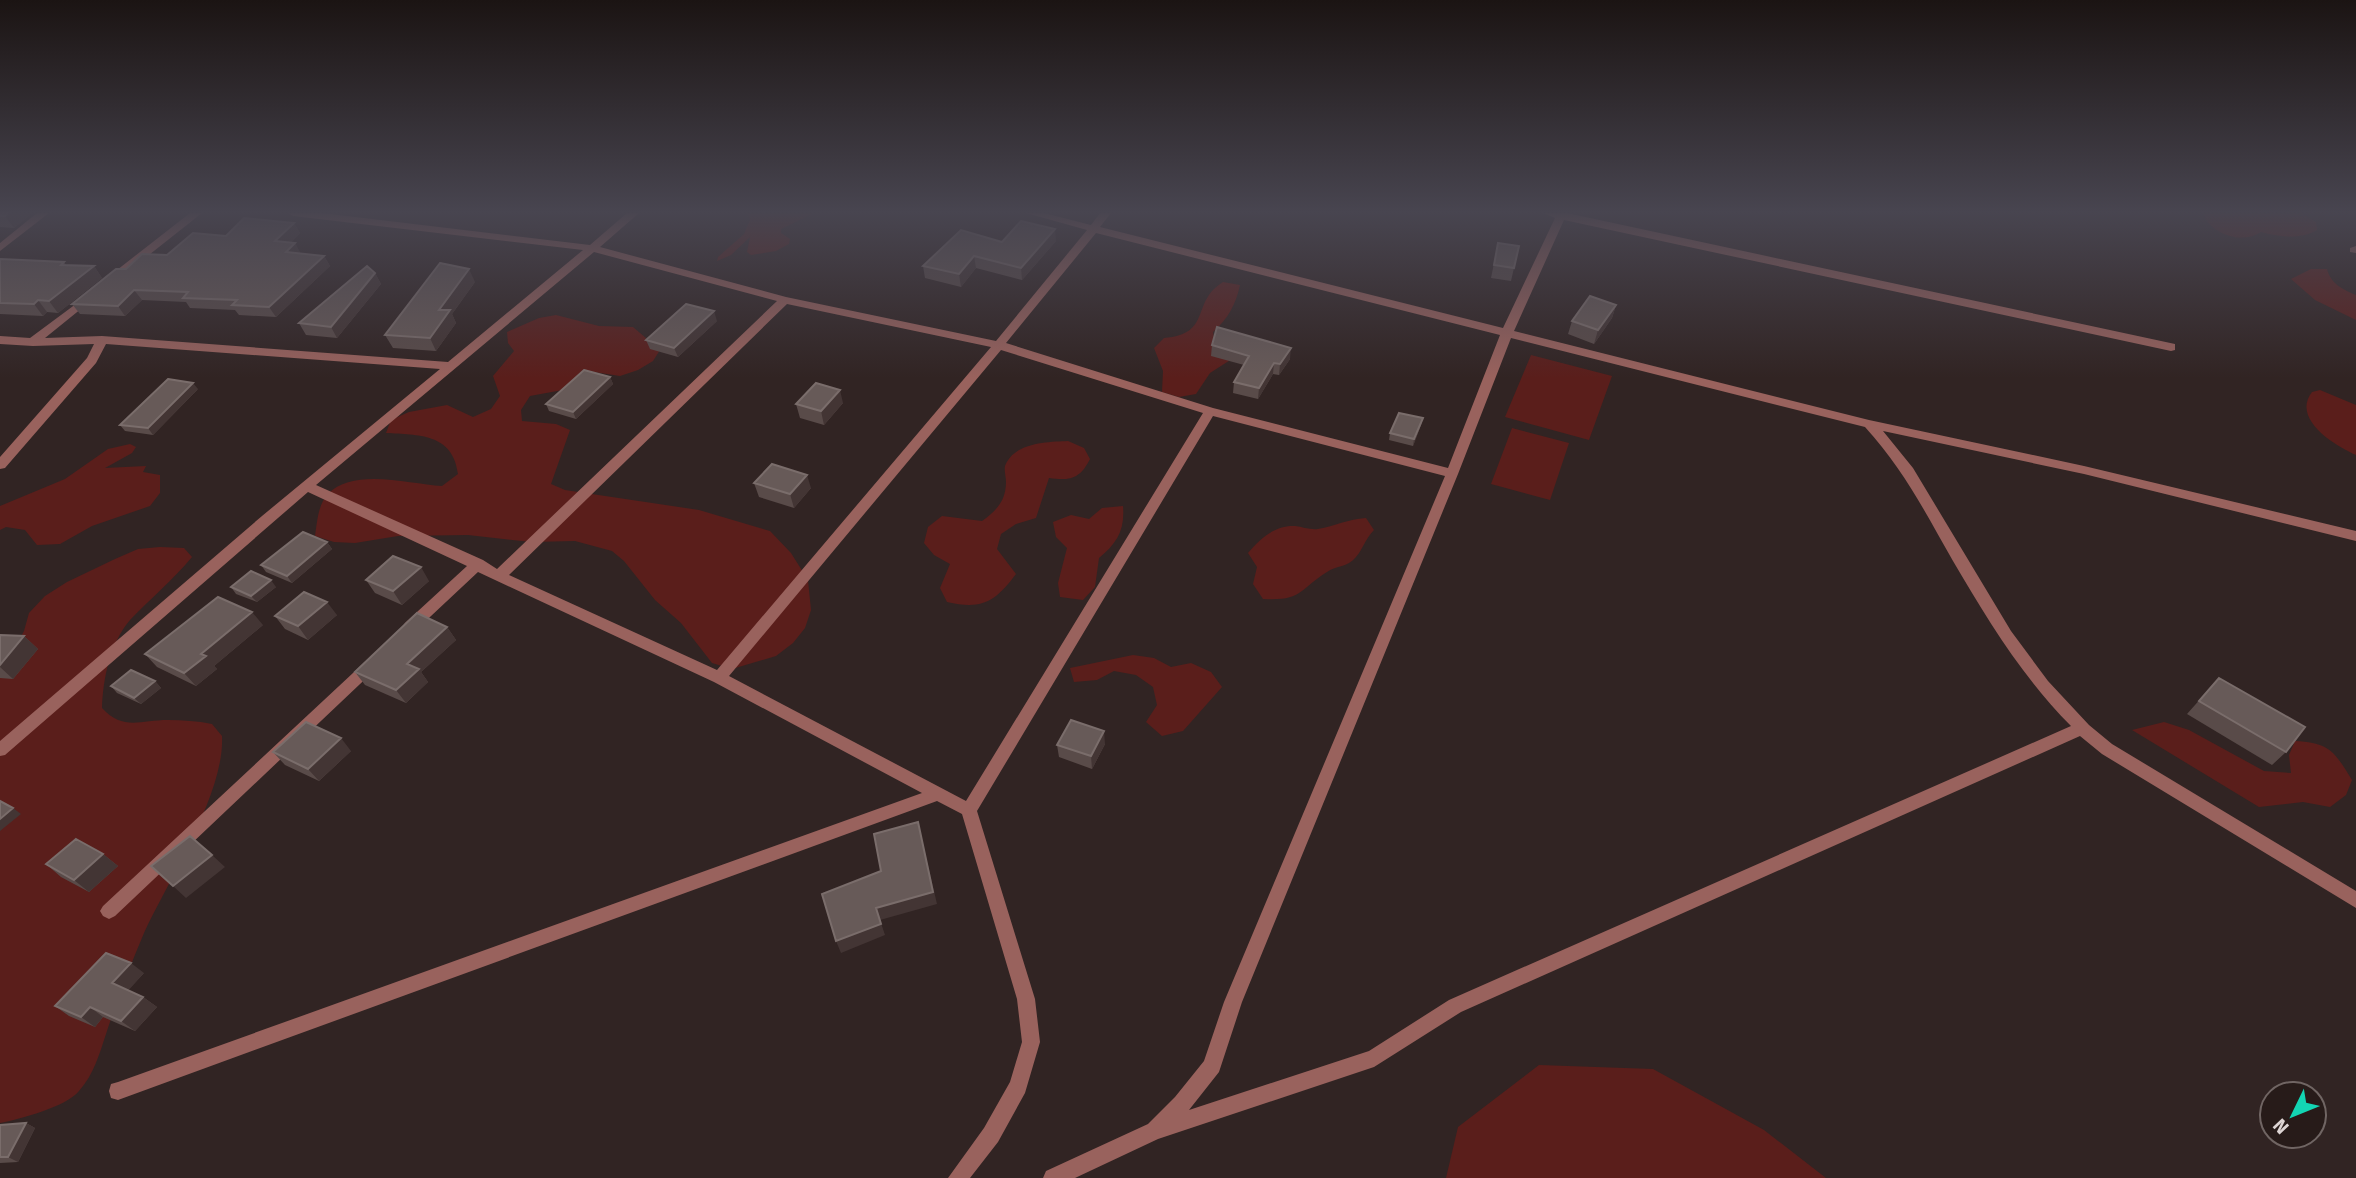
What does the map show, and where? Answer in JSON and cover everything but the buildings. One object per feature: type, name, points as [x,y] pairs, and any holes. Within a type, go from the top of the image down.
[{"type":"street","points":[[33,342],[127,268]]},
{"type":"street","points":[[0,750],[306,486],[568,268]]},
{"type":"street","points":[[666,268],[785,300],[999,345],[1210,411],[1452,474]]},
{"type":"street","points":[[719,678],[1062,268]]},
{"type":"street","points":[[1252,268],[1869,424],[2084,470],[2356,536]]},
{"type":"street","points":[[1155,1131],[1182,1104],[1212,1066],[1233,1002],[1452,474],[1507,333],[1537,268]]},
{"type":"street","points":[[1806,268],[2171,347]]},
{"type":"street","points":[[500,575],[785,300]]},
{"type":"street","points":[[0,340],[102,340],[453,366]]},
{"type":"street","points":[[0,465],[92,360],[102,340]]},
{"type":"street","points":[[958,1178],[990,1135],[1018,1086],[1031,1042],[1026,999],[970,810],[1210,411]]},
{"type":"street","points":[[1869,424],[1892,445],[1915,478],[1958,557],[2017,650],[2053,700],[2080,729],[2119,757],[2356,900]]},
{"type":"street","points":[[306,486],[719,678],[970,810]]},
{"type":"street","points":[[109,911],[478,564]]},
{"type":"street","points":[[1053,1178],[1155,1131],[1374,1058],[1455,1006],[2080,729]]},
{"type":"street","points":[[118,1091],[937,794]]},
{"type":"shaded area","points":[[2311,269],[2327,269],[2334,282],[2356,295],[2356,320],[2315,300],[2291,279]]},
{"type":"shaded area","points":[[1223,282],[1240,285],[1231,311],[1213,332],[1215,342],[1235,357],[1210,373],[1196,394],[1179,397],[1162,392],[1163,371],[1154,348],[1164,338],[1179,335],[1196,324],[1207,299]]},
{"type":"shaded area","points":[[556,315],[599,326],[633,327],[660,350],[653,361],[638,370],[620,376],[588,371],[573,379],[568,389],[530,396],[521,410],[522,421],[556,424],[570,430],[551,484],[565,490],[699,510],[770,531],[791,553],[808,580],[811,610],[805,628],[793,643],[776,656],[732,669],[712,663],[681,623],[655,600],[624,561],[612,551],[575,541],[531,542],[468,535],[398,536],[355,543],[334,542],[315,536],[322,503],[328,494],[339,486],[352,481],[382,479],[442,486],[458,474],[455,461],[441,444],[422,436],[386,433],[391,420],[409,412],[447,405],[473,417],[491,409],[500,396],[493,376],[514,351],[508,343],[507,332],[539,318]]},
{"type":"shaded area","points":[[1531,355],[1612,376],[1589,440],[1505,417]]},
{"type":"shaded area","points":[[2320,390],[2356,405],[2356,455],[2327,438],[2311,421],[2307,402],[2312,392]]},
{"type":"shaded area","points":[[1512,428],[1569,443],[1550,500],[1491,484]]},
{"type":"shaded area","points":[[1068,441],[1084,448],[1090,459],[1086,466],[1074,477],[1049,478],[1036,518],[1016,524],[1001,534],[997,549],[1016,574],[987,602],[970,605],[947,602],[940,588],[950,564],[934,555],[924,543],[928,527],[942,516],[982,521],[1002,500],[1006,489],[1005,466],[1009,458],[1032,445]]},
{"type":"shaded area","points":[[130,444],[136,447],[132,453],[105,468],[146,466],[143,472],[160,475],[160,493],[150,506],[92,526],[60,544],[37,545],[25,530],[6,527],[0,530],[0,506],[65,479],[108,449]]},
{"type":"shaded area","points":[[1123,506],[1121,529],[1111,547],[1099,558],[1095,587],[1083,600],[1060,597],[1058,583],[1067,548],[1056,537],[1053,522],[1071,515],[1089,519],[1102,508]]},
{"type":"shaded area","points":[[1366,518],[1374,530],[1353,561],[1327,572],[1293,596],[1263,599],[1253,584],[1257,567],[1248,553],[1263,538],[1288,526],[1318,529]]},
{"type":"shaded area","points":[[184,548],[192,557],[130,620],[117,639],[104,685],[102,708],[117,720],[125,722],[174,720],[212,724],[222,736],[214,784],[193,836],[144,933],[89,1078],[73,1097],[64,1102],[0,1123],[0,677],[24,631],[29,613],[45,596],[67,582],[138,549]]},
{"type":"shaded area","points":[[1133,655],[1154,658],[1171,667],[1191,663],[1211,672],[1222,687],[1183,731],[1162,736],[1146,722],[1157,705],[1153,687],[1136,675],[1114,671],[1097,680],[1074,682],[1070,668]]},
{"type":"shaded area","points":[[2164,722],[2189,730],[2264,771],[2291,773],[2289,755],[2295,741],[2316,744],[2335,755],[2352,780],[2346,795],[2330,807],[2303,802],[2259,807],[2132,730]]},
{"type":"shaded area","points":[[1539,1065],[1653,1069],[1764,1130],[1826,1178],[1446,1178],[1458,1127]]}]
